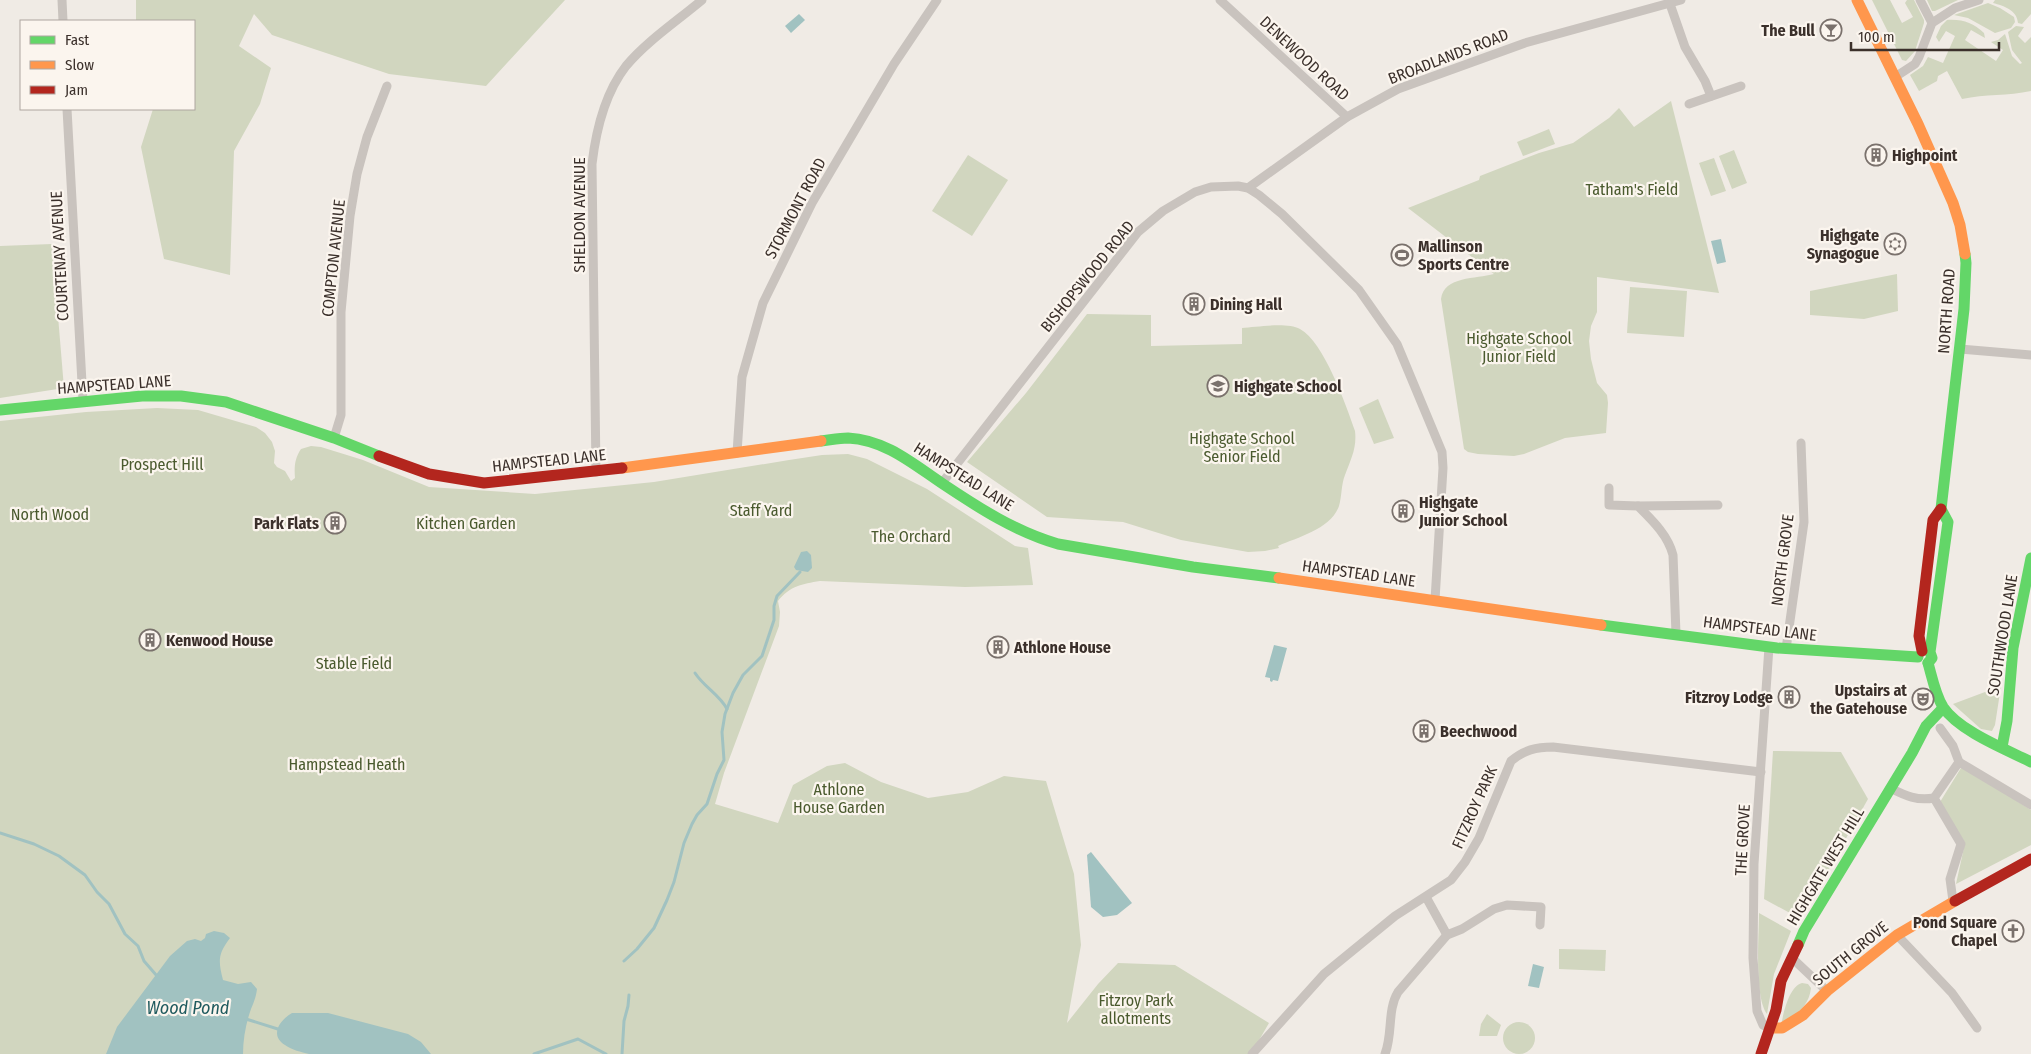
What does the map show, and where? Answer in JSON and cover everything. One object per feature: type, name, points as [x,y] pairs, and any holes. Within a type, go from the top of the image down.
[{"type":"main road","name":"NORTH ROAD","points":[[1857,0],[1918,124],[1953,203],[1960,225],[1966,263],[1960,349],[1942,509],[1933,520],[1918,636],[1943,708]]},
{"type":"main road","name":"HAMPSTEAD LANE","points":[[0,410],[84,401],[161,396],[180,396],[217,401],[257,412],[334,438],[359,449],[430,474],[484,483],[596,472],[847,438],[869,442],[894,451],[942,483],[1014,526],[1041,540],[1050,542],[1192,567],[1240,572],[1769,648],[1924,656]]},
{"type":"main road","name":"SOUTHWOOD LANE","points":[[2002,746],[2007,721],[2013,648],[2031,558]]},
{"type":"main road","points":[[1943,708],[1962,724],[2031,762]]},
{"type":"main road","name":"HIGHGATE WEST HILL","points":[[1761,1054],[1782,981],[1804,931],[1912,754],[1926,726],[1943,708]]},
{"type":"main road","name":"SOUTH GROVE","points":[[1770,1028],[1782,1028],[1803,1015],[1827,991],[1897,936],[1953,901],[2031,860]]},
{"type":"street","points":[[62,0],[63,20]]},
{"type":"street","name":"SHELDON AVENUE","points":[[596,472],[592,164],[595,139],[608,97],[625,67],[645,47],[702,0]]},
{"type":"street","name":"STORMONT ROAD","points":[[737,453],[742,377],[763,303],[812,202],[894,64],[937,0]]},
{"type":"street","name":"DENEWOOD ROAD","points":[[1220,0],[1347,117]]},
{"type":"street","name":"BROADLANDS ROAD","points":[[1248,188],[1347,117],[1398,89],[1493,53],[1576,28],[1682,0]]},
{"type":"street","points":[[1920,0],[1932,23]]},
{"type":"street","points":[[1895,77],[1915,64],[1932,23],[1955,8],[1979,0]]},
{"type":"street","points":[[1670,4],[1685,47],[1706,81],[1711,96]]},
{"type":"street","name":"COMPTON AVENUE","points":[[334,438],[341,415],[341,312],[350,216],[357,174],[367,137],[387,86]]},
{"type":"street","points":[[1689,104],[1741,86]]},
{"type":"street","name":"COURTENAY AVENUE","points":[[66,110],[84,401]]},
{"type":"street","name":"BISHOPSWOOD ROAD","points":[[942,483],[1138,232],[1163,211],[1195,192],[1211,186],[1226,185],[1248,188]]},
{"type":"street","points":[[1248,188],[1282,214],[1343,272],[1386,326],[1404,358],[1443,458],[1435,600]]},
{"type":"street","points":[[1960,349],[2031,355]]},
{"type":"street","name":"NORTH GROVE","points":[[1786,649],[1804,522],[1801,443]]},
{"type":"street","points":[[1609,488],[1609,505],[1718,505]]},
{"type":"street","points":[[1638,506],[1655,524],[1671,547],[1673,555],[1676,634]]},
{"type":"street","name":"THE GROVE","points":[[1769,648],[1754,902],[1753,958],[1757,1011],[1763,1024],[1770,1028]]},
{"type":"street","points":[[1940,728],[1953,746],[1959,762],[2031,805]]},
{"type":"street","name":"FITZROY PARK","points":[[1252,1054],[1324,974],[1395,916],[1451,880],[1465,862],[1479,838],[1511,760],[1521,753],[1531,749],[1553,747],[1761,772]]},
{"type":"street","points":[[1890,788],[1910,798],[1923,800],[1934,798],[1959,762]]},
{"type":"street","points":[[1934,798],[1961,844],[1950,879],[1953,901]]},
{"type":"street","points":[[1426,897],[1447,935]]},
{"type":"street","points":[[1385,1054],[1390,1041],[1393,1000],[1404,984],[1447,935],[1494,909],[1507,905],[1541,907],[1540,925]]},
{"type":"street","points":[[1897,936],[1952,993],[1977,1028]]},
{"type":"street","points":[[1792,958],[1827,991]]},
{"type":"green space","points":[[136,0],[565,0],[486,86],[389,74],[272,35],[254,14],[239,46],[271,68],[260,104],[234,151],[230,275],[164,259],[141,147],[153,110],[195,110],[195,20],[136,20]]},
{"type":"green space","points":[[1872,0],[1890,0],[1902,23],[1913,17],[1905,3],[1907,0],[1914,0],[1924,23],[1915,51],[1906,61],[1902,60]]},
{"type":"green space","points":[[1927,0],[1958,0],[1932,11]]},
{"type":"green space","points":[[1995,0],[2031,0],[2031,14],[2022,24],[2018,23],[2013,12],[1993,3]]},
{"type":"green space","points":[[1988,3],[2014,17],[2015,22],[2011,28],[1995,33],[1968,18],[1954,15]]},
{"type":"green space","points":[[1947,20],[1958,20],[1972,24],[1984,33],[1985,38],[1971,30],[1965,40],[1996,61],[2003,50],[1991,42],[1998,40],[2005,34],[2012,56],[2020,64],[2022,63],[2012,50],[2008,32],[2016,26],[2024,27],[2018,36],[2025,43],[2031,37],[2031,91],[1962,99],[1947,71],[1938,76],[1937,81],[1919,91],[1910,75],[1923,66],[1928,57],[1943,63],[1955,36],[1946,31],[1939,42],[1936,37],[1941,26]]},
{"type":"green space","points":[[1671,101],[1719,293],[1597,277],[1597,312],[1591,326],[1589,341],[1597,383],[1607,395],[1606,433],[1565,438],[1514,456],[1468,452],[1464,449],[1441,299],[1443,292],[1454,282],[1494,274],[1408,208],[1479,180],[1480,176],[1539,153],[1573,143],[1609,118],[1619,108],[1634,127]]},
{"type":"green space","points":[[1549,129],[1555,144],[1523,156],[1517,142]]},
{"type":"green space","points":[[1734,150],[1747,183],[1732,189],[1719,156]]},
{"type":"green space","points":[[968,155],[1008,180],[972,236],[932,211]]},
{"type":"green space","points":[[1714,158],[1726,191],[1711,196],[1699,163]]},
{"type":"green space","points":[[52,244],[64,388],[0,398],[0,246]]},
{"type":"green space","points":[[1897,274],[1898,311],[1864,319],[1810,315],[1810,291]]},
{"type":"green space","points":[[1630,287],[1687,291],[1684,337],[1627,333]]},
{"type":"green space","name":"Highgate School Senior Field","points":[[1087,314],[1151,315],[1151,346],[1242,344],[1242,328],[1272,326],[1294,327],[1309,336],[1326,360],[1355,431],[1354,448],[1344,479],[1339,506],[1335,514],[1329,521],[1313,531],[1278,546],[1279,548],[1248,552],[1181,540],[1123,522],[1047,517],[967,462],[1026,393]]},
{"type":"green space","points":[[1378,399],[1394,438],[1374,444],[1359,408]]},
{"type":"green space","name":"Hampstead Heath","points":[[157,408],[198,410],[256,427],[265,433],[272,442],[275,451],[274,463],[285,471],[291,481],[295,478],[295,462],[299,452],[301,449],[311,446],[321,447],[363,460],[429,487],[535,494],[654,482],[822,455],[848,454],[867,459],[927,489],[1015,546],[1028,548],[1033,585],[965,587],[820,581],[802,585],[787,592],[778,601],[780,612],[779,626],[724,773],[715,804],[778,823],[793,785],[827,766],[845,763],[881,782],[928,798],[968,792],[1004,776],[1046,781],[1074,874],[1081,945],[1067,1023],[1098,984],[1118,963],[1175,965],[1269,1023],[1251,1054],[0,1054],[0,421],[86,412]]},
{"type":"green space","points":[[2001,686],[1995,725],[1992,731],[1981,729],[1953,704]]},
{"type":"green space","points":[[1773,751],[1841,752],[1868,799],[1801,919],[1764,899]]},
{"type":"green space","points":[[1963,767],[2031,810],[2031,845],[1956,884],[1965,843],[1940,802]]},
{"type":"green space","points":[[1759,913],[1791,931],[1774,974],[1767,1014],[1760,994]]},
{"type":"green space","points":[[1559,949],[1606,950],[1605,971],[1559,969]]},
{"type":"green space","points":[[1802,983],[1808,984],[1811,988],[1808,999],[1803,1008],[1795,1015],[1786,1022],[1782,1021],[1791,993]]},
{"type":"green space","points":[[1487,1014],[1501,1025],[1497,1036],[1479,1036],[1481,1024]]},
{"type":"green space","points":[[1519,1022],[1525,1023],[1530,1027],[1534,1032],[1534,1044],[1530,1049],[1525,1053],[1519,1054],[1513,1053],[1508,1049],[1504,1044],[1503,1038],[1504,1032],[1508,1027],[1513,1023]]},
{"type":"water","points":[[799,14],[805,20],[791,33],[785,26]]},
{"type":"water","points":[[1721,239],[1726,262],[1717,264],[1711,241]]},
{"type":"water","points":[[807,551],[811,555],[812,568],[808,572],[796,570],[794,567],[801,552]]},
{"type":"water","points":[[1274,645],[1287,648],[1278,681],[1273,680],[1272,682],[1270,678],[1265,677]]},
{"type":"water","points":[[1091,852],[1132,903],[1117,915],[1103,917],[1091,907],[1087,855]]},
{"type":"water","name":"Wood Pond","points":[[214,931],[224,933],[230,938],[223,948],[220,958],[223,980],[238,984],[251,982],[257,989],[246,1025],[243,1054],[106,1054],[117,1027],[170,956],[187,941],[195,939],[201,941],[205,938],[206,934]]},
{"type":"water","points":[[1533,964],[1544,967],[1539,988],[1528,986]]},
{"type":"water","points":[[292,1013],[328,1013],[408,1034],[421,1042],[431,1054],[309,1054],[300,1052],[285,1045],[278,1037],[277,1032],[280,1024]]},
{"type":"waterway","points":[[624,961],[637,949],[654,928],[667,900],[674,882],[684,843],[697,815],[707,804],[724,760],[722,732],[725,714],[733,693],[743,675],[762,656],[774,620],[774,606],[777,596],[800,572]]},
{"type":"waterway","points":[[695,673],[727,709]]},
{"type":"waterway","points":[[0,833],[34,844],[59,856],[85,875],[97,892],[109,904],[125,934],[138,946],[144,961],[157,976]]},
{"type":"waterway","points":[[622,1054],[624,1021],[629,995]]},
{"type":"waterway","points":[[246,1019],[281,1030]]},
{"type":"waterway","points":[[534,1054],[578,1039],[606,1054]]},
{"type":"traffic: fast","points":[[1928,663],[1932,658],[1930,652],[1948,522],[1941,509],[1964,309],[1965,254]]},
{"type":"traffic: fast","points":[[0,410],[142,396],[181,396],[226,402],[334,438],[379,456]]},
{"type":"traffic: fast","points":[[821,441],[848,438],[875,443],[887,448],[998,518],[1027,533],[1058,544],[1193,567],[1279,578]]},
{"type":"traffic: fast","points":[[2002,747],[2007,721],[2013,648],[2031,558]]},
{"type":"traffic: fast","points":[[1601,625],[1777,648],[1918,657]]},
{"type":"traffic: fast","points":[[1928,663],[1938,697],[1950,716],[1983,739],[2031,762]]},
{"type":"traffic: fast","points":[[1798,945],[1804,931],[1912,753],[1926,726],[1943,708]]},
{"type":"traffic: slow","points":[[1857,0],[1918,124],[1953,203],[1960,225],[1965,254]]},
{"type":"traffic: slow","points":[[622,468],[821,441]]},
{"type":"traffic: slow","points":[[1279,578],[1601,625]]},
{"type":"traffic: slow","points":[[1770,1028],[1782,1028],[1803,1015],[1827,991],[1897,935],[1955,901]]},
{"type":"traffic: jam","points":[[379,456],[429,474],[484,483],[622,468]]},
{"type":"traffic: jam","points":[[1922,651],[1919,636],[1933,520],[1941,509]]},
{"type":"traffic: jam","points":[[1955,901],[2031,859]]},
{"type":"traffic: jam","points":[[1761,1054],[1776,1010],[1781,981],[1798,945]]},
{"type":"place","name":"The Bull","points":[[1831,30]]},
{"type":"place","name":"Highpoint","points":[[1876,155]]},
{"type":"place","name":"Highgate Synagogue","points":[[1895,244]]},
{"type":"place","name":"Mallinson Sports Centre","points":[[1402,255]]},
{"type":"place","name":"Dining Hall","points":[[1194,304]]},
{"type":"place","name":"Highgate School","points":[[1218,386]]},
{"type":"place","name":"Highgate Junior School","points":[[1403,511]]},
{"type":"place","name":"Park Flats","points":[[335,523]]},
{"type":"place","name":"Kenwood House","points":[[150,640]]},
{"type":"place","name":"Athlone House","points":[[998,647]]},
{"type":"place","name":"Fitzroy Lodge","points":[[1789,697]]},
{"type":"place","name":"Upstairs at the Gatehouse","points":[[1923,699]]},
{"type":"place","name":"Beechwood","points":[[1424,731]]},
{"type":"place","name":"Pond Square Chapel","points":[[2013,931]]},
{"type":"park label","name":"Tatham's Field","points":[[1632,189]]},
{"type":"park label","name":"Highgate School Junior Field","points":[[1519,347]]},
{"type":"park label","name":"Prospect Hill","points":[[162,464]]},
{"type":"park label","name":"Staff Yard","points":[[761,510]]},
{"type":"park label","name":"North Wood","points":[[50,514]]},
{"type":"park label","name":"Kitchen Garden","points":[[466,523]]},
{"type":"park label","name":"The Orchard","points":[[911,536]]},
{"type":"park label","name":"Stable Field","points":[[354,663]]},
{"type":"park label","name":"Athlone House Garden","points":[[839,798]]},
{"type":"park label","name":"Fitzroy Park allotments","points":[[1136,1009]]}]
